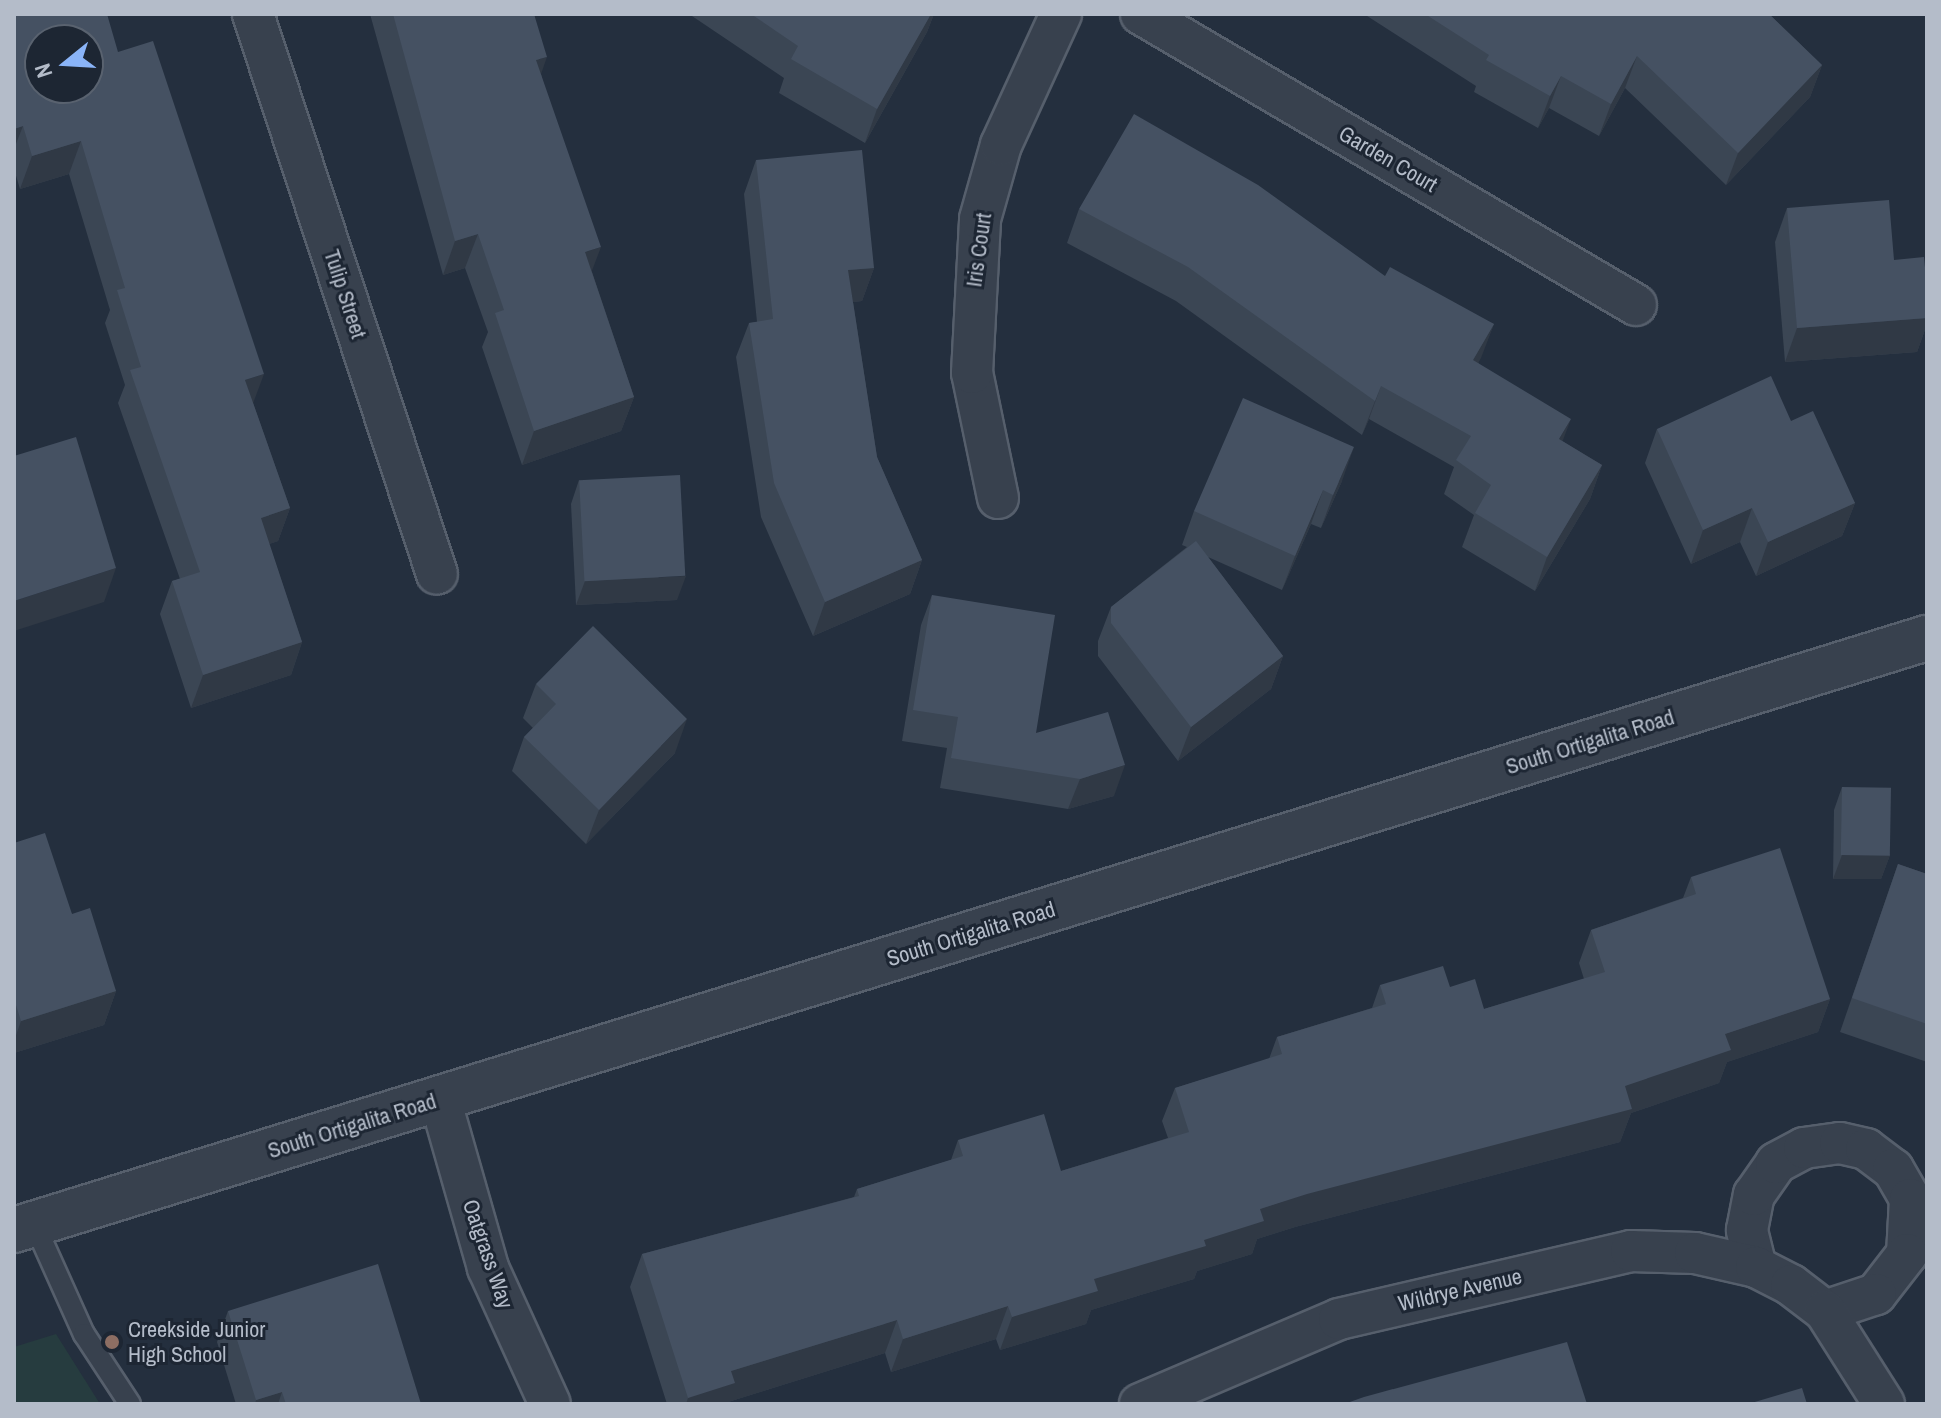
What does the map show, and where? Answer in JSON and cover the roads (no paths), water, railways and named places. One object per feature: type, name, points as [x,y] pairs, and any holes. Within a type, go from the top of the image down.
[{"type":"street","name":"Tulip Street","points":[[253,14],[437,574]]},
{"type":"street","name":"Iris Court","points":[[998,498],[970,342],[980,219],[1001,145],[1061,14]]},
{"type":"street","name":"Garden Court","points":[[1141,14],[1636,305]]},
{"type":"street","name":"South Ortigalita Road","points":[[24,1226],[1927,638]]},
{"type":"street","name":"Oatgrass Way","points":[[440,1099],[488,1268],[550,1404]]},
{"type":"street","points":[[1825,1311],[1876,1294],[1910,1241],[1910,1199],[1893,1169],[1866,1149],[1840,1143],[1804,1148],[1776,1163],[1754,1195],[1747,1230],[1774,1276],[1825,1311],[1884,1404]]},
{"type":"street","name":"Wildrye Avenue","points":[[1140,1404],[1339,1319],[1631,1251],[1695,1253],[1774,1276]]},
{"type":"lane","points":[[24,1226],[84,1334],[130,1404]]},
{"type":"place","name":"Creekside Junior High School","points":[[112,1342]]}]
